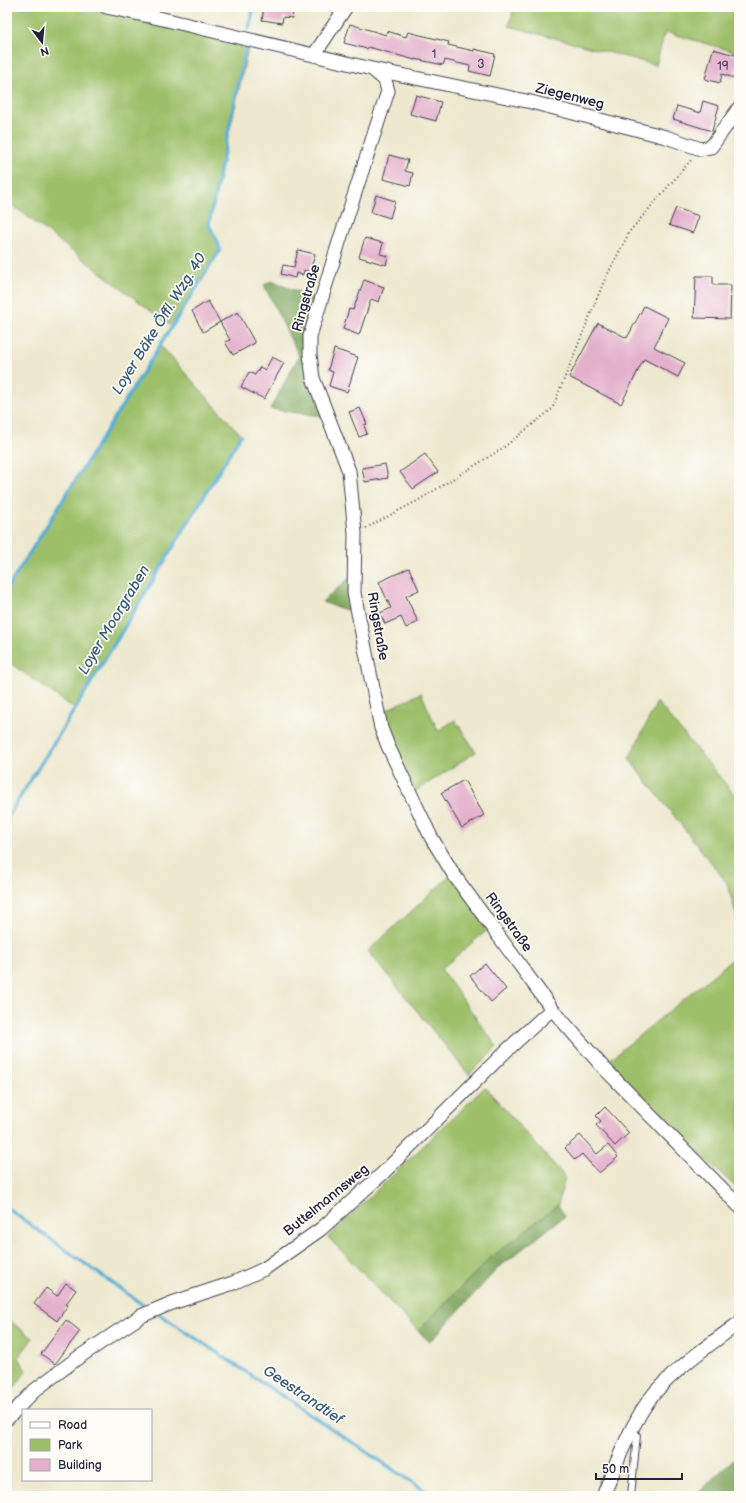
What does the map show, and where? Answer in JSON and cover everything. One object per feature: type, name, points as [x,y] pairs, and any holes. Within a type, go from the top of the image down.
[{"type":"street","points":[[106,7],[163,19],[372,69]]},
{"type":"street","points":[[314,55],[346,7]]},
{"type":"street","name":"Ziegenweg","points":[[372,69],[531,102],[666,138],[701,149]]},
{"type":"street","name":"Ringstraße","points":[[372,69],[385,80],[388,91],[310,336],[310,355],[313,378],[349,471],[355,533],[354,593],[381,728],[431,837],[454,875],[552,1009],[602,1066],[739,1206]]},
{"type":"street","points":[[701,149],[711,147],[739,108]]},
{"type":"street","name":"Buttelmannsweg","points":[[7,1419],[35,1390],[79,1357],[141,1316],[172,1303],[233,1283],[264,1268],[321,1229],[382,1174],[506,1051],[552,1009]]},
{"type":"street","points":[[602,1496],[632,1430],[647,1403],[662,1384],[739,1323]]},
{"type":"lane","points":[[631,1496],[637,1435],[632,1430]]},
{"type":"path","points":[[355,533],[419,500],[503,448],[552,409],[604,281],[630,231],[701,149]]},
{"type":"green space","points":[[7,7],[106,7],[250,40],[209,224],[220,250],[172,327],[7,201]]},
{"type":"green space","points":[[514,7],[739,7],[739,53],[665,32],[656,65],[509,26]]},
{"type":"green space","points":[[271,281],[322,301],[310,336],[328,417],[270,409],[299,356],[264,285]]},
{"type":"green space","points":[[160,345],[241,435],[75,709],[7,661],[7,589]]},
{"type":"green space","points":[[355,573],[358,614],[322,602]]},
{"type":"green space","points":[[421,693],[438,731],[455,720],[476,752],[410,795],[378,714]]},
{"type":"green space","points":[[657,702],[739,800],[739,924],[727,883],[629,759]]},
{"type":"green space","points":[[453,873],[492,926],[441,969],[497,1047],[469,1075],[368,951]]},
{"type":"green space","points":[[739,954],[739,1190],[602,1066]]},
{"type":"green space","points":[[485,1087],[565,1177],[558,1205],[488,1260],[418,1331],[328,1237]]},
{"type":"green space","points":[[558,1205],[565,1216],[498,1268],[430,1342],[418,1331],[488,1260]]},
{"type":"green space","points":[[7,1319],[33,1338],[19,1357],[26,1371],[7,1399]]},
{"type":"green space","points":[[739,1454],[739,1496],[695,1496]]},
{"type":"building","points":[[264,7],[294,7],[292,18],[283,17],[282,23],[262,20]]},
{"type":"building","points":[[350,24],[386,35],[387,31],[406,37],[408,32],[449,42],[448,45],[495,54],[490,76],[469,71],[470,66],[445,60],[443,65],[415,60],[368,47],[367,49],[344,43]]},
{"type":"building","points":[[713,49],[739,56],[734,78],[722,74],[720,83],[705,79]]},
{"type":"building","points":[[416,95],[441,102],[436,121],[410,114]]},
{"type":"building","points":[[703,101],[719,106],[712,131],[673,119],[677,106],[700,113]]},
{"type":"building","points":[[389,155],[408,160],[405,171],[413,173],[410,186],[383,179]]},
{"type":"building","points":[[376,195],[395,201],[390,218],[371,212]]},
{"type":"building","points":[[676,208],[699,216],[693,233],[669,225]]},
{"type":"building","points":[[365,238],[383,243],[380,254],[388,256],[386,265],[359,257]]},
{"type":"building","points":[[298,250],[315,254],[310,272],[304,270],[303,275],[296,273],[295,278],[281,274],[283,265],[294,267]]},
{"type":"building","points":[[696,276],[713,276],[713,285],[731,285],[730,319],[694,318]]},
{"type":"building","points":[[364,280],[384,287],[379,302],[371,299],[359,335],[343,329],[349,309],[353,310]]},
{"type":"building","points":[[208,301],[220,322],[203,332],[192,311]]},
{"type":"building","points":[[644,306],[668,318],[654,347],[685,363],[678,377],[644,359],[621,404],[569,377],[598,323],[627,338]]},
{"type":"building","points":[[238,312],[255,343],[233,355],[225,342],[230,340],[220,322]]},
{"type":"building","points":[[334,349],[358,357],[347,392],[329,386],[333,372],[328,370]]},
{"type":"building","points":[[272,357],[284,363],[264,399],[241,387],[249,372],[255,375],[260,367],[265,370]]},
{"type":"building","points":[[360,408],[367,424],[364,425],[367,434],[359,437],[349,412]]},
{"type":"building","points":[[425,454],[438,472],[413,489],[400,472]]},
{"type":"building","points":[[385,464],[388,478],[365,482],[362,468]]},
{"type":"building","points":[[409,568],[419,590],[406,596],[418,622],[406,628],[401,617],[385,624],[380,613],[391,608],[379,582]]},
{"type":"building","points":[[464,780],[484,815],[462,828],[441,793]]},
{"type":"building","points":[[485,963],[506,989],[491,1002],[470,976]]},
{"type":"building","points":[[605,1107],[629,1133],[615,1146],[596,1125],[601,1121],[596,1116]]},
{"type":"building","points":[[580,1135],[597,1154],[608,1145],[618,1157],[599,1173],[582,1154],[575,1160],[565,1148]]},
{"type":"building","points":[[66,1283],[76,1290],[66,1304],[68,1305],[57,1321],[34,1304],[46,1288],[57,1296]]},
{"type":"building","points":[[66,1320],[80,1331],[55,1364],[41,1354]]},
{"type":"waterway","name":"Loyer Bäke Öffl. Wzg. 40","points":[[249,28],[254,7]]},
{"type":"waterway","name":"Loyer Bäke Öffl. Wzg. 40","points":[[7,589],[220,250],[209,224],[246,46]]},
{"type":"waterway","name":"Loyer Moorgraben","points":[[7,818],[241,435]]},
{"type":"waterway","name":"Geestrandtief","points":[[7,1208],[143,1305]]},
{"type":"waterway","name":"Geestrandtief","points":[[159,1314],[433,1496]]}]
